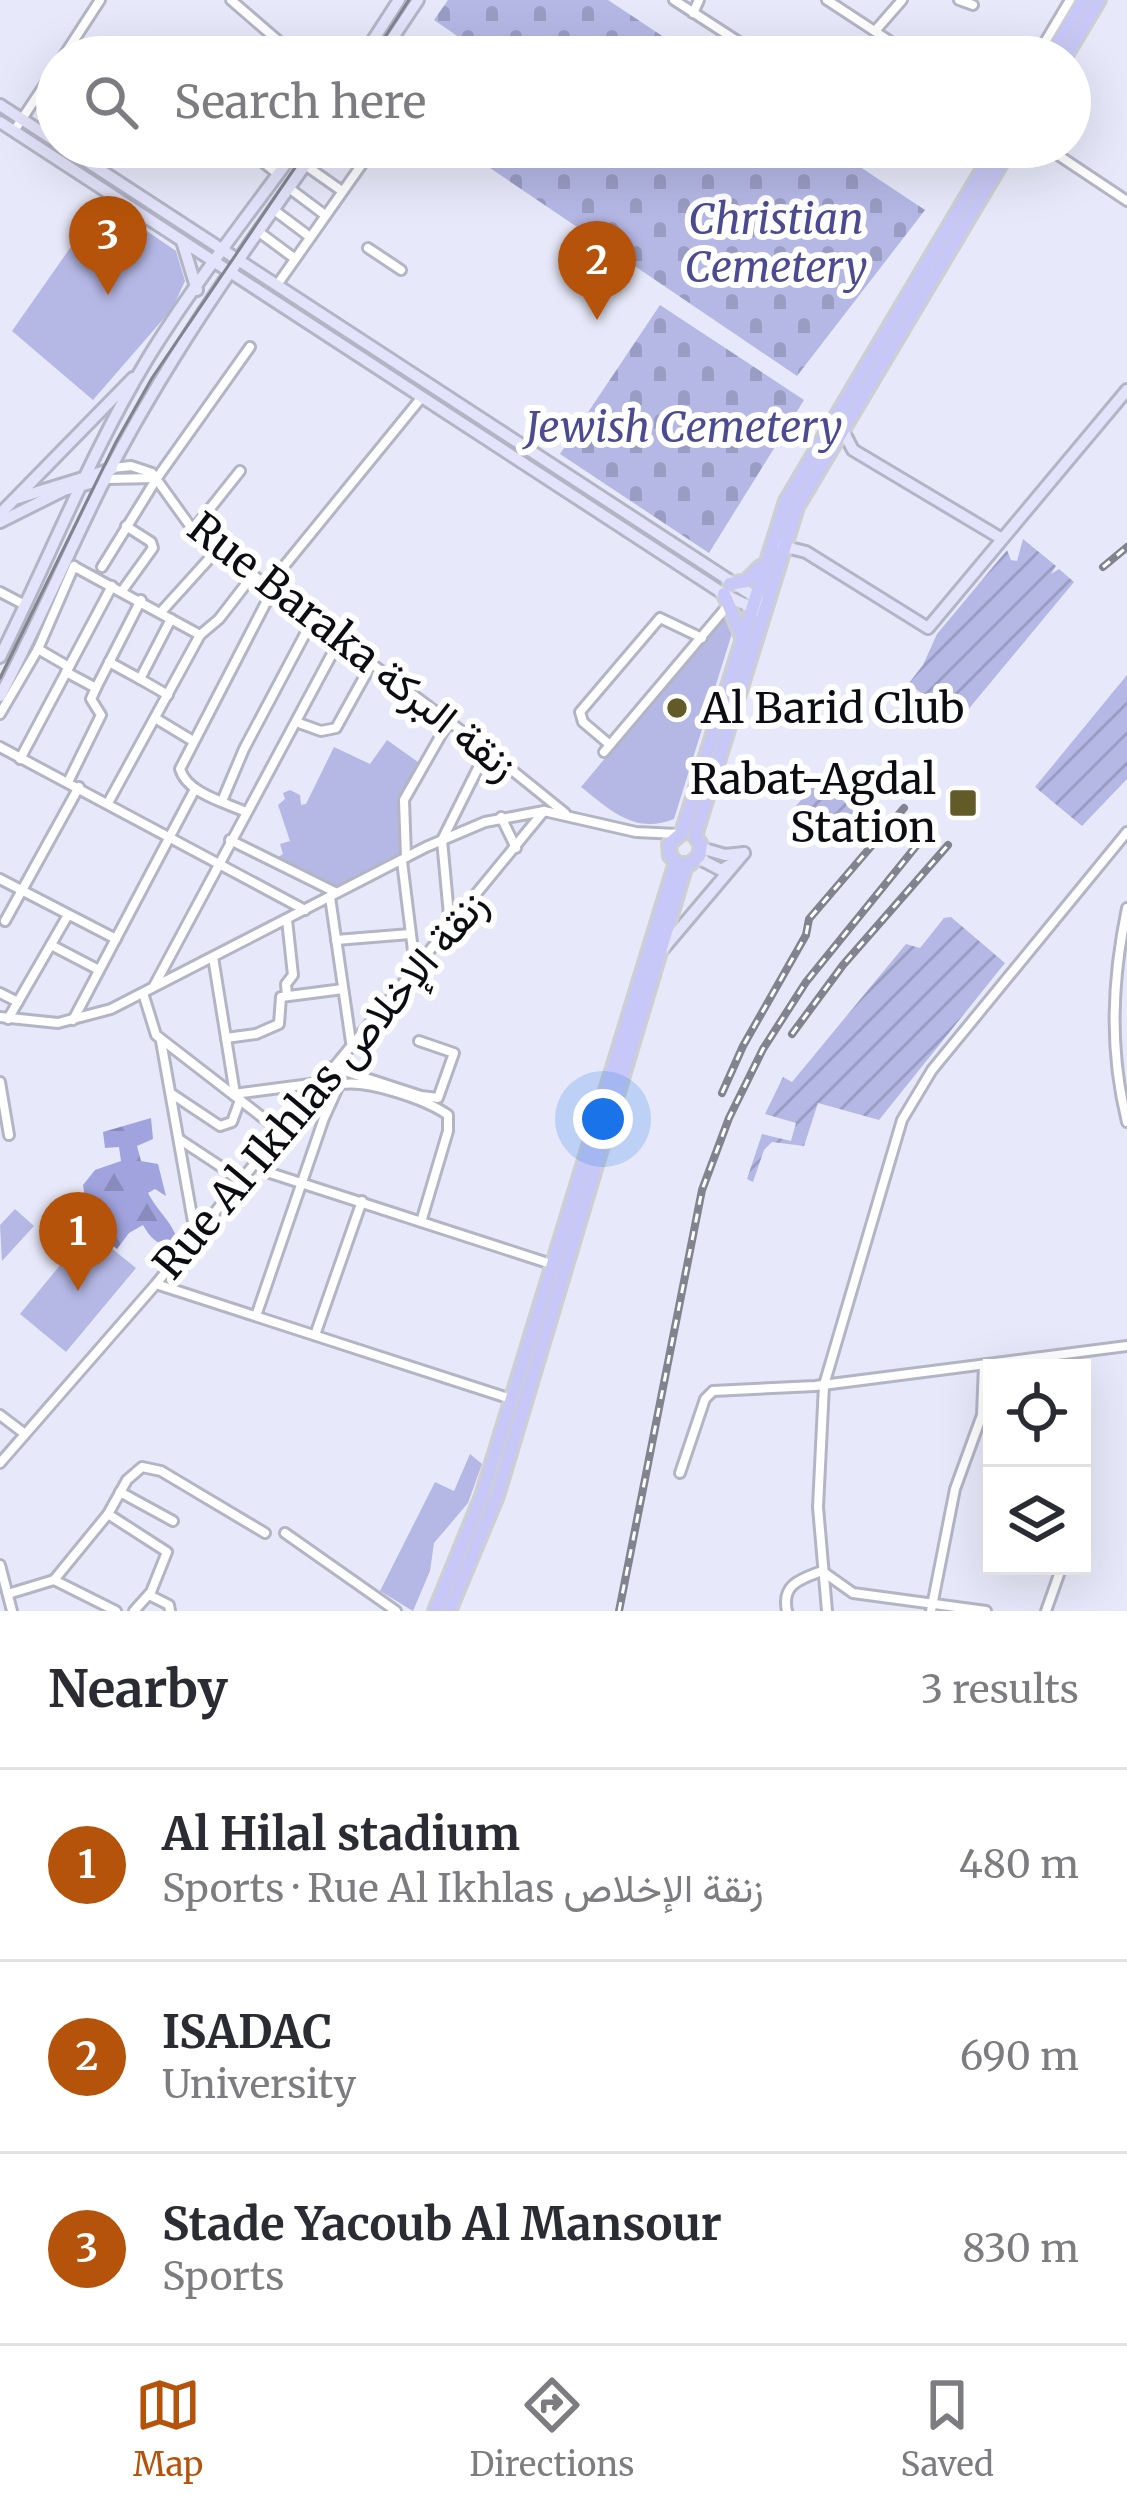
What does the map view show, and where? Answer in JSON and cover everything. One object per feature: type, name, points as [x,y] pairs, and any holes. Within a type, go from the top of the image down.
[{"type":"main road","points":[[1063,36],[1084,0]]},
{"type":"main road","points":[[1078,36],[1099,0]]},
{"type":"main road","points":[[435,1611],[478,1508],[688,848],[758,605],[764,562],[802,469],[982,170],[979,168]]},
{"type":"main road","points":[[449,1611],[497,1496],[663,949],[742,638],[797,507],[998,168]]},
{"type":"main road","points":[[742,638],[728,594],[764,562]]},
{"type":"main road","points":[[668,848],[688,848]]},
{"type":"street","points":[[77,36],[100,0]]},
{"type":"street","points":[[231,0],[273,36]]},
{"type":"street","points":[[376,36],[399,0]]},
{"type":"street","points":[[394,36],[418,0]]},
{"type":"street","points":[[674,0],[729,36]]},
{"type":"street","points":[[693,14],[699,0]]},
{"type":"street","points":[[826,0],[882,36]]},
{"type":"street","points":[[875,31],[902,0]]},
{"type":"street","points":[[959,0],[973,5]]},
{"type":"street","points":[[1049,36],[1070,0]]},
{"type":"street","points":[[14,131],[36,98]]},
{"type":"street","points":[[0,104],[36,128]]},
{"type":"street","points":[[0,122],[36,145]]},
{"type":"street","points":[[71,168],[180,238],[220,256]]},
{"type":"street","points":[[95,168],[422,397],[728,594],[758,605]]},
{"type":"street","points":[[270,168],[278,174]]},
{"type":"street","points":[[0,657],[81,480],[143,367],[282,168]]},
{"type":"street","points":[[0,714],[38,650],[109,474],[193,326],[303,168]]},
{"type":"street","points":[[309,168],[342,191]]},
{"type":"street","points":[[277,285],[358,168]]},
{"type":"street","points":[[1077,168],[1127,202]]},
{"type":"street","points":[[289,188],[325,214]]},
{"type":"street","points":[[274,210],[310,237]]},
{"type":"street","points":[[259,232],[294,258]]},
{"type":"street","points":[[180,238],[197,290]]},
{"type":"street","points":[[368,248],[400,270]]},
{"type":"street","points":[[236,266],[277,285],[728,594]]},
{"type":"street","points":[[102,567],[153,474],[250,347]]},
{"type":"street","points":[[0,518],[143,367]]},
{"type":"street","points":[[782,546],[802,550],[928,628],[1127,391]]},
{"type":"street","points":[[246,812],[195,789],[181,773],[193,741],[273,585],[422,397]]},
{"type":"street","points":[[842,427],[853,451],[1002,539]]},
{"type":"street","points":[[826,454],[853,451]]},
{"type":"street","points":[[193,530],[240,471]]},
{"type":"street","points":[[15,499],[109,474],[153,474]]},
{"type":"street","name":"Rue Baraka زنقة البركة","points":[[153,474],[193,530],[273,585],[566,814]]},
{"type":"street","points":[[0,518],[81,480]]},
{"type":"street","points":[[122,591],[153,548],[126,525]]},
{"type":"street","points":[[161,612],[218,549]]},
{"type":"street","points":[[71,565],[200,635]]},
{"type":"street","points":[[0,697],[71,565]]},
{"type":"street","points":[[108,803],[200,635],[219,619],[253,574]]},
{"type":"street","points":[[20,759],[112,586]]},
{"type":"street","points":[[0,592],[26,605]]},
{"type":"street","points":[[702,638],[660,618],[580,712],[606,748],[702,638],[728,594]]},
{"type":"street","points":[[68,782],[100,715],[91,699],[95,688],[141,600]]},
{"type":"street","points":[[140,679],[171,619]]},
{"type":"street","points":[[222,801],[244,749],[314,619]]},
{"type":"street","points":[[154,988],[340,639]]},
{"type":"street","points":[[38,650],[95,688]]},
{"type":"street","points":[[109,662],[167,694]]},
{"type":"street","points":[[296,722],[321,731],[336,728],[372,663]]},
{"type":"street","points":[[154,718],[193,741]]},
{"type":"street","points":[[416,969],[404,860],[404,800],[449,721]]},
{"type":"street","points":[[0,747],[306,910]]},
{"type":"street","points":[[450,926],[442,840],[487,750]]},
{"type":"street","points":[[5,921],[79,787]]},
{"type":"street","points":[[73,1020],[195,789]]},
{"type":"street","points":[[4,1018],[40,1023],[111,1009],[442,840],[501,817],[544,812],[688,848],[724,870],[744,853],[663,949]]},
{"type":"street","name":"Rue Al Ikhlas زنقة الإخلاص","points":[[0,1463],[156,1284],[544,812]]},
{"type":"street","points":[[501,817],[516,848]]},
{"type":"street","points":[[636,832],[668,848]]},
{"type":"street","points":[[827,1611],[818,1480],[824,1385],[880,1185],[907,1109],[932,1070],[1127,832]]},
{"type":"street","points":[[230,840],[333,895]]},
{"type":"street","points":[[0,879],[116,939]]},
{"type":"street","points":[[333,895],[351,1042]]},
{"type":"street","points":[[1127,908],[1113,1021],[1127,1122]]},
{"type":"street","points":[[4,1018],[68,915]]},
{"type":"street","points":[[286,920],[293,974],[286,984],[287,996]]},
{"type":"street","points":[[336,940],[410,934]]},
{"type":"street","points":[[51,945],[99,970]]},
{"type":"street","points":[[170,1092],[216,1126],[232,1121],[236,1096],[213,957]]},
{"type":"street","points":[[226,1038],[256,1034],[279,1024],[280,999],[287,996],[343,988]]},
{"type":"street","points":[[143,993],[152,1029],[161,1040],[280,1131]]},
{"type":"street","points":[[0,994],[18,1002]]},
{"type":"street","points":[[161,1040],[195,1234]]},
{"type":"street","points":[[332,1067],[438,1098],[454,1053],[419,1041]]},
{"type":"street","points":[[0,1082],[9,1135]]},
{"type":"street","points":[[256,1316],[339,1085],[354,1082],[444,1112],[450,1124],[421,1222]]},
{"type":"street","points":[[236,1096],[318,1083]]},
{"type":"street","points":[[178,1138],[241,1180]]},
{"type":"street","points":[[270,1173],[553,1265]]},
{"type":"street","points":[[315,1335],[362,1202]]},
{"type":"street","points":[[156,1284],[512,1399]]},
{"type":"street","points":[[1029,1359],[1127,1346]]},
{"type":"street","points":[[680,1473],[711,1392],[824,1385],[983,1365]]},
{"type":"street","points":[[931,1607],[955,1489],[982,1415],[983,1390]]},
{"type":"street","points":[[0,1415],[25,1434]]},
{"type":"street","points":[[8,1594],[54,1580],[136,1469],[147,1466],[265,1533]]},
{"type":"street","points":[[120,1492],[173,1521]]},
{"type":"street","points":[[107,1514],[167,1552],[149,1595],[134,1611]]},
{"type":"street","points":[[285,1533],[396,1611]]},
{"type":"street","points":[[0,1565],[12,1611]]},
{"type":"street","points":[[822,1571],[854,1593],[986,1611]]},
{"type":"street","points":[[787,1611],[792,1584],[822,1571]]},
{"type":"street","points":[[1046,1611],[1059,1575]]},
{"type":"street","points":[[54,1580],[116,1611]]},
{"type":"street","points":[[149,1595],[169,1605],[170,1611]]},
{"type":"green space","points":[[448,0],[608,0],[662,36],[457,36],[434,20]]},
{"type":"green space","name":"Christian Cemetery","points":[[490,168],[862,168],[925,210],[797,376]]},
{"type":"green space","points":[[103,201],[176,251],[185,281],[172,309],[93,400],[12,331]]},
{"type":"green space","name":"Jewish Cemetery","points":[[660,305],[804,400],[709,553],[560,454]]},
{"type":"green space","points":[[1023,539],[1056,566],[1051,574],[1059,569],[1074,582],[957,723],[909,683],[937,634],[1007,550],[1011,560],[1017,561]]},
{"type":"green space","name":"Al Barid Club","points":[[723,617],[733,630],[674,819],[647,824],[624,818],[581,787]]},
{"type":"green space","points":[[1127,675],[1127,779],[1082,826],[1035,787]]},
{"type":"green space","points":[[387,740],[418,762],[398,799],[401,855],[338,888],[278,857],[283,854],[280,844],[290,841],[278,805],[285,799],[283,793],[290,790],[300,795],[301,805],[306,804],[334,747],[370,764]]},
{"type":"green space","points":[[841,763],[824,786],[851,807],[865,792],[869,797],[833,838],[795,807],[831,765]]},
{"type":"green space","points":[[951,917],[1005,963],[879,1120],[818,1103],[804,1146],[772,1142],[764,1150],[753,1182],[747,1179],[762,1134],[791,1141],[796,1123],[765,1114],[783,1077],[792,1082],[906,944],[920,948],[944,918]]},
{"type":"green space","points":[[151,1118],[153,1139],[137,1146],[141,1161],[158,1164],[166,1196],[155,1189],[148,1193],[179,1246],[157,1242],[143,1225],[129,1233],[117,1249],[97,1233],[97,1207],[85,1197],[83,1185],[95,1170],[121,1161],[119,1147],[105,1148],[103,1132]]},
{"type":"green space","points":[[15,1209],[34,1226],[2,1261],[0,1225]]},
{"type":"green space","points":[[89,1230],[136,1268],[66,1352],[20,1314]]},
{"type":"green space","points":[[470,1454],[482,1464],[468,1503],[434,1543],[430,1571],[413,1611],[380,1591],[435,1482],[454,1491]]},
{"type":"tram line","points":[[386,36],[409,0]]},
{"type":"tram line","points":[[0,678],[152,378],[295,168]]},
{"type":"railway","points":[[1103,567],[1127,547]]},
{"type":"railway","points":[[722,1093],[806,935],[809,919],[904,808]]},
{"type":"railway","points":[[619,1611],[702,1190],[729,1118],[763,1049],[806,982],[930,829]]},
{"type":"railway","points":[[792,1034],[843,965],[948,845]]},
{"type":"place","name":"Stade Yacoub Al Mansour","points":[[108,295]]},
{"type":"place","name":"ISADAC","points":[[597,320]]},
{"type":"place","name":"Al Barid Club","points":[[677,708]]},
{"type":"place","name":"Rabat-Agdal Station","points":[[963,803]]},
{"type":"place","name":"Al Hilal stadium","points":[[78,1291]]}]
